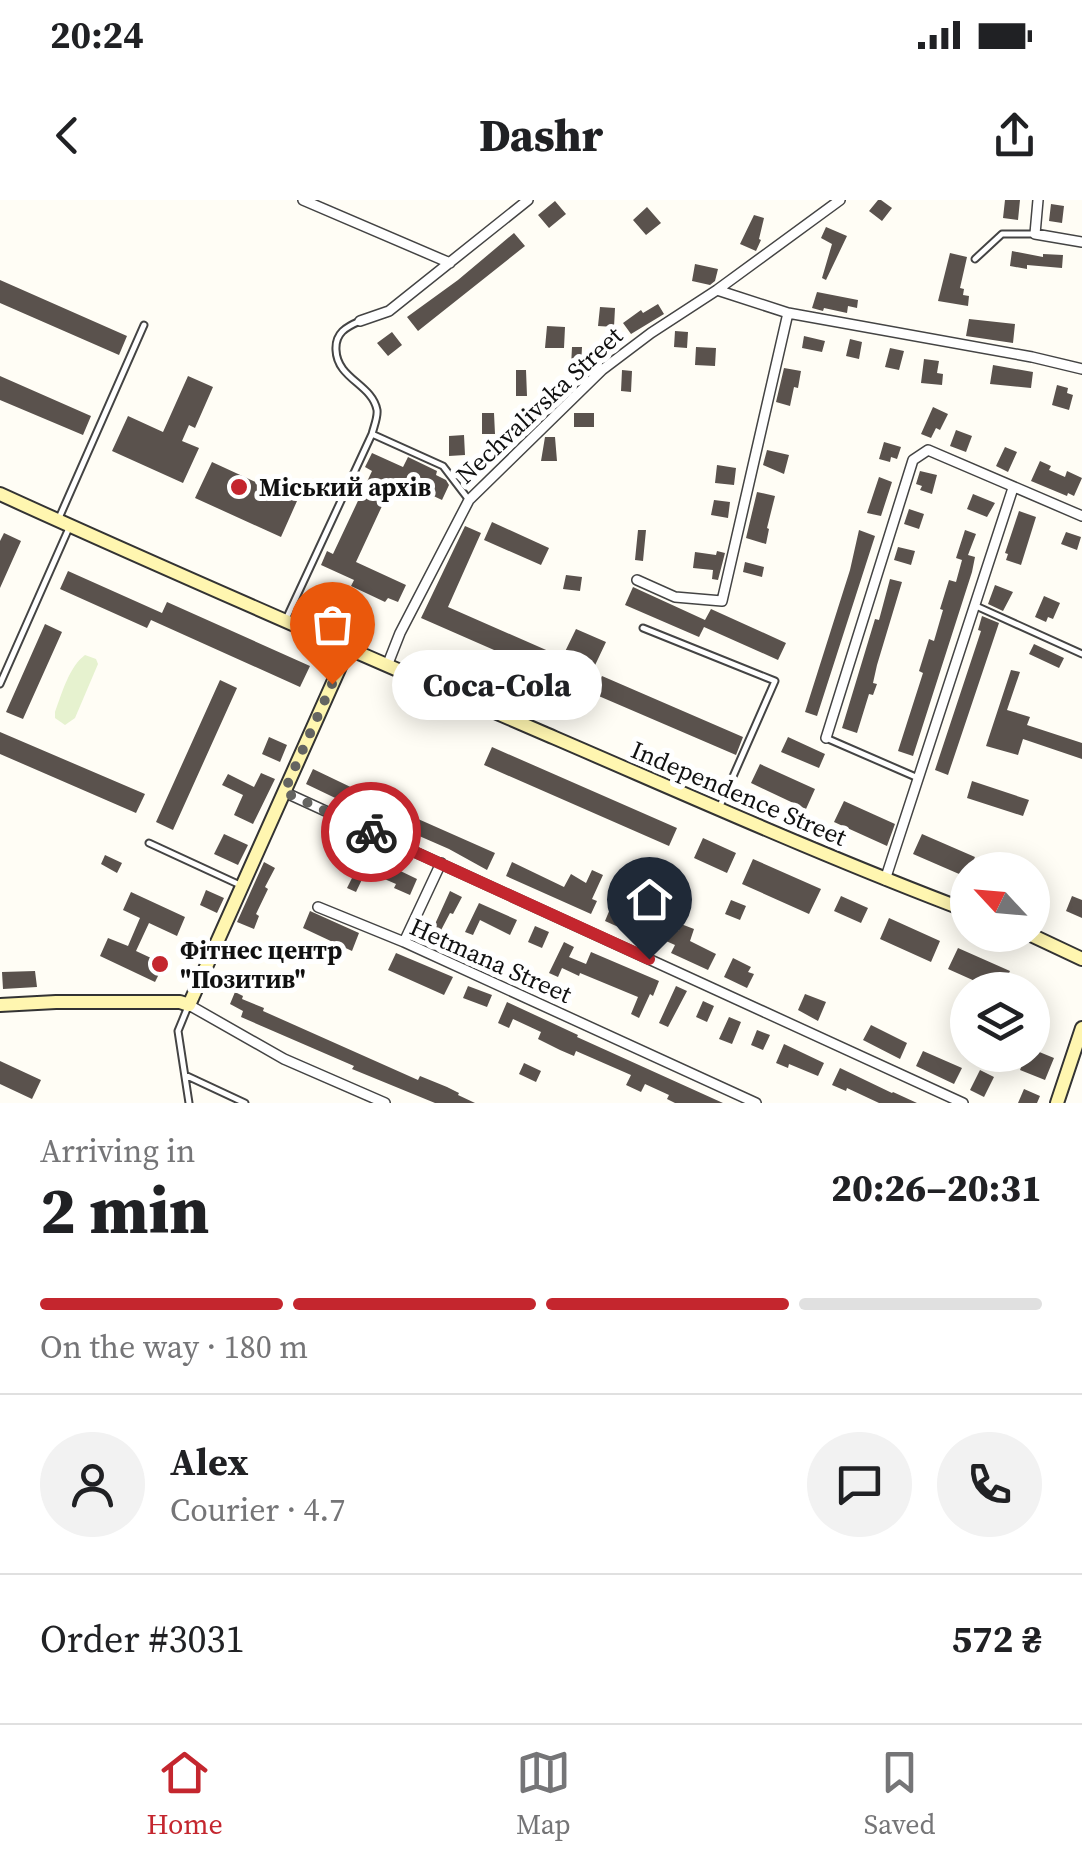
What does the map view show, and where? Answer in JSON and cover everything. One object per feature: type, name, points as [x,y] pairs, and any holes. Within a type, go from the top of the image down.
[{"type":"street","points":[[303,200],[450,263]]},
{"type":"street","points":[[360,321],[388,311],[528,200]]},
{"type":"street","name":"Nechvalivska Street","points":[[387,666],[469,500],[602,370],[840,200]]},
{"type":"street","points":[[1038,200],[1034,234],[1082,242]]},
{"type":"street","points":[[717,290],[788,312],[1082,369]]},
{"type":"street","points":[[637,580],[676,596],[722,601],[788,312]]},
{"type":"street","points":[[826,738],[913,460],[928,450],[1082,516]]},
{"type":"street","points":[[885,880],[1013,488]]},
{"type":"street","name":"Independence Street","points":[[0,494],[387,666],[950,904]]},
{"type":"street","points":[[188,1005],[348,649]]},
{"type":"street","points":[[284,792],[962,1103]]},
{"type":"street","points":[[404,942],[440,863]]},
{"type":"street","name":"Hetmana Street","points":[[318,907],[404,942],[756,1103]]},
{"type":"street","points":[[1050,944],[1082,959]]},
{"type":"street","points":[[0,1005],[180,1002],[284,1059],[385,1103]]},
{"type":"street","points":[[1057,1103],[1081,1033]]},
{"type":"lane","points":[[975,258],[1002,234],[1034,234]]},
{"type":"lane","points":[[286,620],[372,434],[378,413],[372,397],[342,371],[337,358],[335,344],[345,328],[360,321]]},
{"type":"lane","points":[[0,684],[144,325]]},
{"type":"lane","points":[[372,434],[443,466],[469,500]]},
{"type":"lane","points":[[976,606],[1082,654]]},
{"type":"lane","points":[[644,628],[775,682],[719,809]]},
{"type":"lane","points":[[826,738],[918,778]]},
{"type":"lane","points":[[149,842],[240,885]]},
{"type":"lane","points":[[188,1005],[178,1031],[189,1103]]},
{"type":"lane","points":[[185,1075],[245,1103]]},
{"type":"green space","points":[[85,655],[98,664],[75,718],[65,725],[55,718],[55,712],[70,673]]},
{"type":"building","points":[[878,200],[892,208],[882,221],[869,211]]},
{"type":"building","points":[[1005,200],[1020,200],[1018,220],[1003,218]]},
{"type":"building","points":[[555,201],[566,214],[549,228],[538,215]]},
{"type":"building","points":[[1051,204],[1064,206],[1062,223],[1049,221]]},
{"type":"building","points":[[647,207],[661,223],[646,235],[633,220]]},
{"type":"building","points":[[754,215],[764,218],[756,251],[740,244]]},
{"type":"building","points":[[826,227],[847,236],[826,280],[822,278],[832,244],[821,238]]},
{"type":"building","points":[[514,233],[525,246],[418,331],[407,317]]},
{"type":"building","points":[[1012,251],[1043,257],[1063,255],[1062,268],[1010,266]]},
{"type":"building","points":[[950,253],[967,257],[960,288],[964,289],[963,295],[969,296],[968,306],[938,301]]},
{"type":"building","points":[[695,264],[718,269],[715,281],[710,285],[692,281]]},
{"type":"building","points":[[0,280],[127,336],[119,355],[0,303]]},
{"type":"building","points":[[817,292],[858,300],[857,308],[848,306],[847,313],[812,308]]},
{"type":"building","points":[[658,304],[664,314],[631,334],[623,323]]},
{"type":"building","points":[[600,307],[615,308],[614,327],[598,326]]},
{"type":"building","points":[[969,319],[1015,324],[1013,343],[966,336]]},
{"type":"building","points":[[547,326],[565,327],[564,348],[545,348]]},
{"type":"building","points":[[675,331],[688,332],[687,348],[674,347]]},
{"type":"building","points":[[392,332],[402,345],[388,356],[377,343]]},
{"type":"building","points":[[804,336],[825,341],[822,352],[802,348]]},
{"type":"building","points":[[850,339],[862,342],[859,359],[846,356]]},
{"type":"building","points":[[572,347],[582,347],[581,367],[571,366]]},
{"type":"building","points":[[696,347],[716,348],[715,366],[695,365]]},
{"type":"building","points":[[890,348],[904,351],[899,370],[885,367]]},
{"type":"building","points":[[924,359],[939,361],[937,373],[943,374],[942,385],[921,383]]},
{"type":"building","points":[[993,365],[1033,372],[1031,388],[990,384]]},
{"type":"building","points":[[784,368],[801,371],[790,406],[776,402]]},
{"type":"building","points":[[516,370],[526,370],[527,396],[516,396]]},
{"type":"building","points":[[622,370],[632,371],[631,392],[621,391]]},
{"type":"building","points":[[0,376],[91,416],[83,435],[0,400]]},
{"type":"building","points":[[188,376],[213,387],[195,428],[189,425],[182,441],[199,448],[183,483],[112,451],[128,416],[163,432]]},
{"type":"building","points":[[1057,385],[1068,388],[1067,393],[1073,395],[1069,410],[1052,405]]},
{"type":"building","points":[[933,407],[948,414],[931,438],[921,434]]},
{"type":"building","points":[[482,413],[494,413],[495,434],[482,434]]},
{"type":"building","points":[[574,413],[594,413],[594,427],[574,427]]},
{"type":"building","points":[[956,430],[972,436],[966,452],[950,446]]},
{"type":"building","points":[[464,435],[465,455],[449,456],[449,436]]},
{"type":"building","points":[[545,437],[555,437],[557,461],[541,461]]},
{"type":"building","points":[[884,442],[901,447],[897,459],[879,459]]},
{"type":"building","points":[[1005,447],[1017,452],[1008,472],[996,466]]},
{"type":"building","points":[[767,450],[789,455],[784,474],[763,465]]},
{"type":"building","points":[[372,453],[403,467],[408,457],[437,471],[436,475],[449,485],[442,500],[395,478],[356,562],[406,585],[398,602],[388,598],[385,602],[351,586],[354,580],[321,565],[327,551],[333,554],[372,471],[365,467]]},
{"type":"building","points":[[1040,461],[1065,477],[1067,471],[1082,478],[1074,496],[1031,481]]},
{"type":"building","points":[[212,462],[297,501],[281,537],[195,498]]},
{"type":"building","points":[[717,465],[736,468],[734,485],[715,483]]},
{"type":"building","points":[[920,471],[937,475],[932,494],[916,484]]},
{"type":"building","points":[[879,477],[892,482],[881,516],[867,513]]},
{"type":"building","points":[[757,492],[775,496],[766,544],[746,538]]},
{"type":"building","points":[[973,494],[995,503],[987,517],[967,509]]},
{"type":"building","points":[[714,500],[730,502],[728,518],[711,515]]},
{"type":"building","points":[[909,509],[924,514],[919,529],[904,524]]},
{"type":"building","points":[[1019,511],[1036,517],[1021,565],[1006,560],[1005,553]]},
{"type":"building","points":[[492,522],[549,548],[541,565],[484,540]]},
{"type":"building","points":[[465,526],[481,533],[448,607],[553,653],[544,672],[421,618]]},
{"type":"building","points":[[638,530],[646,530],[643,561],[635,560]]},
{"type":"building","points":[[859,530],[875,536],[817,716],[805,712]]},
{"type":"building","points":[[965,530],[976,534],[968,555],[975,557],[972,572],[913,756],[898,751],[923,673],[919,671],[929,639],[934,641],[949,580],[956,582],[962,560],[956,558]]},
{"type":"building","points":[[1066,532],[1081,537],[1077,550],[1061,544]]},
{"type":"building","points":[[4,533],[21,541],[0,588],[0,541]]},
{"type":"building","points":[[898,547],[915,551],[911,565],[894,560]]},
{"type":"building","points":[[717,551],[725,553],[718,580],[712,579],[713,570],[693,568],[695,552],[716,555]]},
{"type":"building","points":[[745,562],[764,567],[762,577],[743,572]]},
{"type":"building","points":[[68,571],[162,613],[167,602],[310,666],[300,687],[151,620],[147,628],[60,589]]},
{"type":"building","points":[[566,575],[582,577],[580,591],[563,589]]},
{"type":"building","points":[[890,579],[902,582],[877,665],[873,683],[877,684],[873,695],[869,694],[857,733],[842,728]]},
{"type":"building","points":[[995,585],[1013,592],[1003,611],[988,604]]},
{"type":"building","points":[[633,587],[705,620],[711,609],[786,643],[778,660],[704,627],[699,637],[625,605]]},
{"type":"building","points":[[1044,596],[1060,603],[1053,619],[1048,617],[1046,622],[1035,617]]},
{"type":"building","points":[[982,616],[999,623],[948,775],[935,770],[981,631],[978,630]]},
{"type":"building","points":[[45,624],[62,632],[23,719],[6,712]]},
{"type":"building","points":[[576,629],[606,642],[589,678],[559,664]]},
{"type":"building","points":[[1034,644],[1064,658],[1059,668],[1029,654]]},
{"type":"building","points":[[1011,670],[1020,672],[1007,710],[1030,717],[1027,725],[1082,743],[1082,759],[1023,739],[1018,755],[986,746]]},
{"type":"building","points":[[602,676],[743,737],[736,755],[594,694]]},
{"type":"building","points":[[220,680],[237,688],[173,830],[156,822]]},
{"type":"building","points":[[0,732],[145,794],[136,813],[0,754]]},
{"type":"building","points":[[269,737],[287,745],[280,762],[262,754]]},
{"type":"building","points":[[788,737],[825,754],[819,768],[781,752]]},
{"type":"building","points":[[492,747],[677,828],[669,846],[484,765]]},
{"type":"building","points":[[760,764],[815,789],[806,809],[751,783]]},
{"type":"building","points":[[313,769],[384,803],[377,818],[306,784]]},
{"type":"building","points":[[261,773],[275,779],[253,824],[234,815],[243,795],[222,785],[228,774],[254,787]]},
{"type":"building","points":[[972,781],[1029,800],[1023,816],[967,798]]},
{"type":"building","points":[[844,801],[895,824],[887,846],[834,822]]},
{"type":"building","points":[[400,811],[495,853],[487,870],[394,825]]},
{"type":"building","points":[[224,834],[248,845],[238,865],[214,854]]},
{"type":"building","points":[[922,834],[963,852],[950,852],[950,870],[913,854]]},
{"type":"building","points":[[703,838],[736,853],[727,873],[694,858]]},
{"type":"building","points":[[340,840],[417,879],[410,895],[366,871],[356,892],[347,888],[359,864],[335,853]]},
{"type":"building","points":[[105,855],[122,863],[117,873],[101,864]]},
{"type":"building","points":[[753,859],[821,889],[809,914],[742,884]]},
{"type":"building","points":[[264,862],[275,868],[265,887],[268,889],[256,914],[259,916],[254,929],[237,922]]},
{"type":"building","points":[[512,862],[564,887],[571,874],[586,883],[592,870],[603,875],[592,899],[597,901],[591,914],[506,876]]},
{"type":"building","points":[[206,890],[224,898],[217,913],[200,905]]},
{"type":"building","points":[[450,891],[462,897],[438,936],[431,933]]},
{"type":"building","points":[[131,892],[185,917],[177,936],[149,923],[136,951],[164,964],[155,982],[100,956],[108,938],[128,946],[140,918],[123,910]]},
{"type":"building","points":[[841,896],[868,908],[861,923],[834,911]]},
{"type":"building","points":[[1072,896],[1082,900],[1082,918],[1066,911]]},
{"type":"building","points":[[731,900],[746,906],[740,920],[725,914]]},
{"type":"building","points":[[479,903],[517,920],[510,935],[480,920],[473,935],[465,932]]},
{"type":"building","points":[[610,909],[647,924],[651,920],[678,931],[681,924],[694,929],[690,941],[716,954],[708,970],[671,953],[675,945],[657,937],[654,943],[605,921]]},
{"type":"building","points":[[310,911],[359,933],[352,951],[303,928]]},
{"type":"building","points":[[889,918],[940,941],[931,962],[880,939]]},
{"type":"building","points":[[535,926],[549,932],[542,948],[528,942]]},
{"type":"building","points":[[564,942],[574,947],[569,957],[586,964],[591,952],[659,981],[639,1018],[631,1014],[638,997],[562,968],[558,977],[549,973]]},
{"type":"building","points":[[956,952],[967,952],[1010,971],[955,972],[948,969]]},
{"type":"building","points":[[396,953],[453,977],[444,995],[388,970]]},
{"type":"building","points":[[733,958],[751,967],[748,972],[754,974],[747,988],[724,977]]},
{"type":"building","points":[[35,971],[37,987],[3,989],[2,972]]},
{"type":"building","points":[[468,986],[492,995],[487,1007],[463,998]]},
{"type":"building","points":[[676,986],[687,991],[668,1027],[659,1023]]},
{"type":"building","points":[[235,992],[264,1008],[263,1011],[418,1080],[420,1076],[447,1087],[475,1103],[435,1103],[352,1069],[354,1066],[241,1017],[243,1011],[230,1004]]},
{"type":"building","points":[[805,994],[826,1002],[818,1021],[798,1010]]},
{"type":"building","points":[[703,1001],[714,1006],[707,1022],[696,1017]]},
{"type":"building","points":[[507,1002],[723,1103],[675,1103],[667,1099],[669,1095],[645,1084],[641,1092],[626,1085],[631,1075],[576,1051],[574,1056],[560,1050],[538,1039],[541,1032],[513,1019],[509,1028],[498,1023]]},
{"type":"building","points":[[729,1017],[741,1022],[732,1044],[719,1039]]},
{"type":"building","points":[[871,1025],[907,1043],[900,1059],[863,1040]]},
{"type":"building","points":[[757,1030],[770,1035],[763,1050],[751,1045]]},
{"type":"building","points":[[784,1044],[824,1063],[818,1076],[776,1063]]},
{"type":"building","points":[[923,1051],[950,1063],[950,1072],[960,1072],[954,1084],[916,1066]]},
{"type":"building","points":[[0,1061],[41,1080],[32,1099],[0,1084]]},
{"type":"building","points":[[524,1063],[541,1071],[536,1082],[519,1074]]},
{"type":"building","points":[[840,1068],[917,1103],[879,1103],[832,1085]]},
{"type":"building","points":[[979,1072],[994,1077],[984,1097],[970,1090]]},
{"type":"building","points":[[1025,1072],[1048,1072],[1045,1080]]},
{"type":"building","points":[[1024,1089],[1040,1096],[1037,1103],[1018,1103]]},
{"type":"way so far","points":[[332,684],[284,792],[371,832]]},
{"type":"place","name":"Міський архів","points":[[239,487]]},
{"type":"place","name":"Coca-Cola","points":[[332,684]]},
{"type":"place","name":"Фітнес центр \"Позитив\"","points":[[160,964]]},
{"type":"route","points":[[371,832],[649,959]]}]
